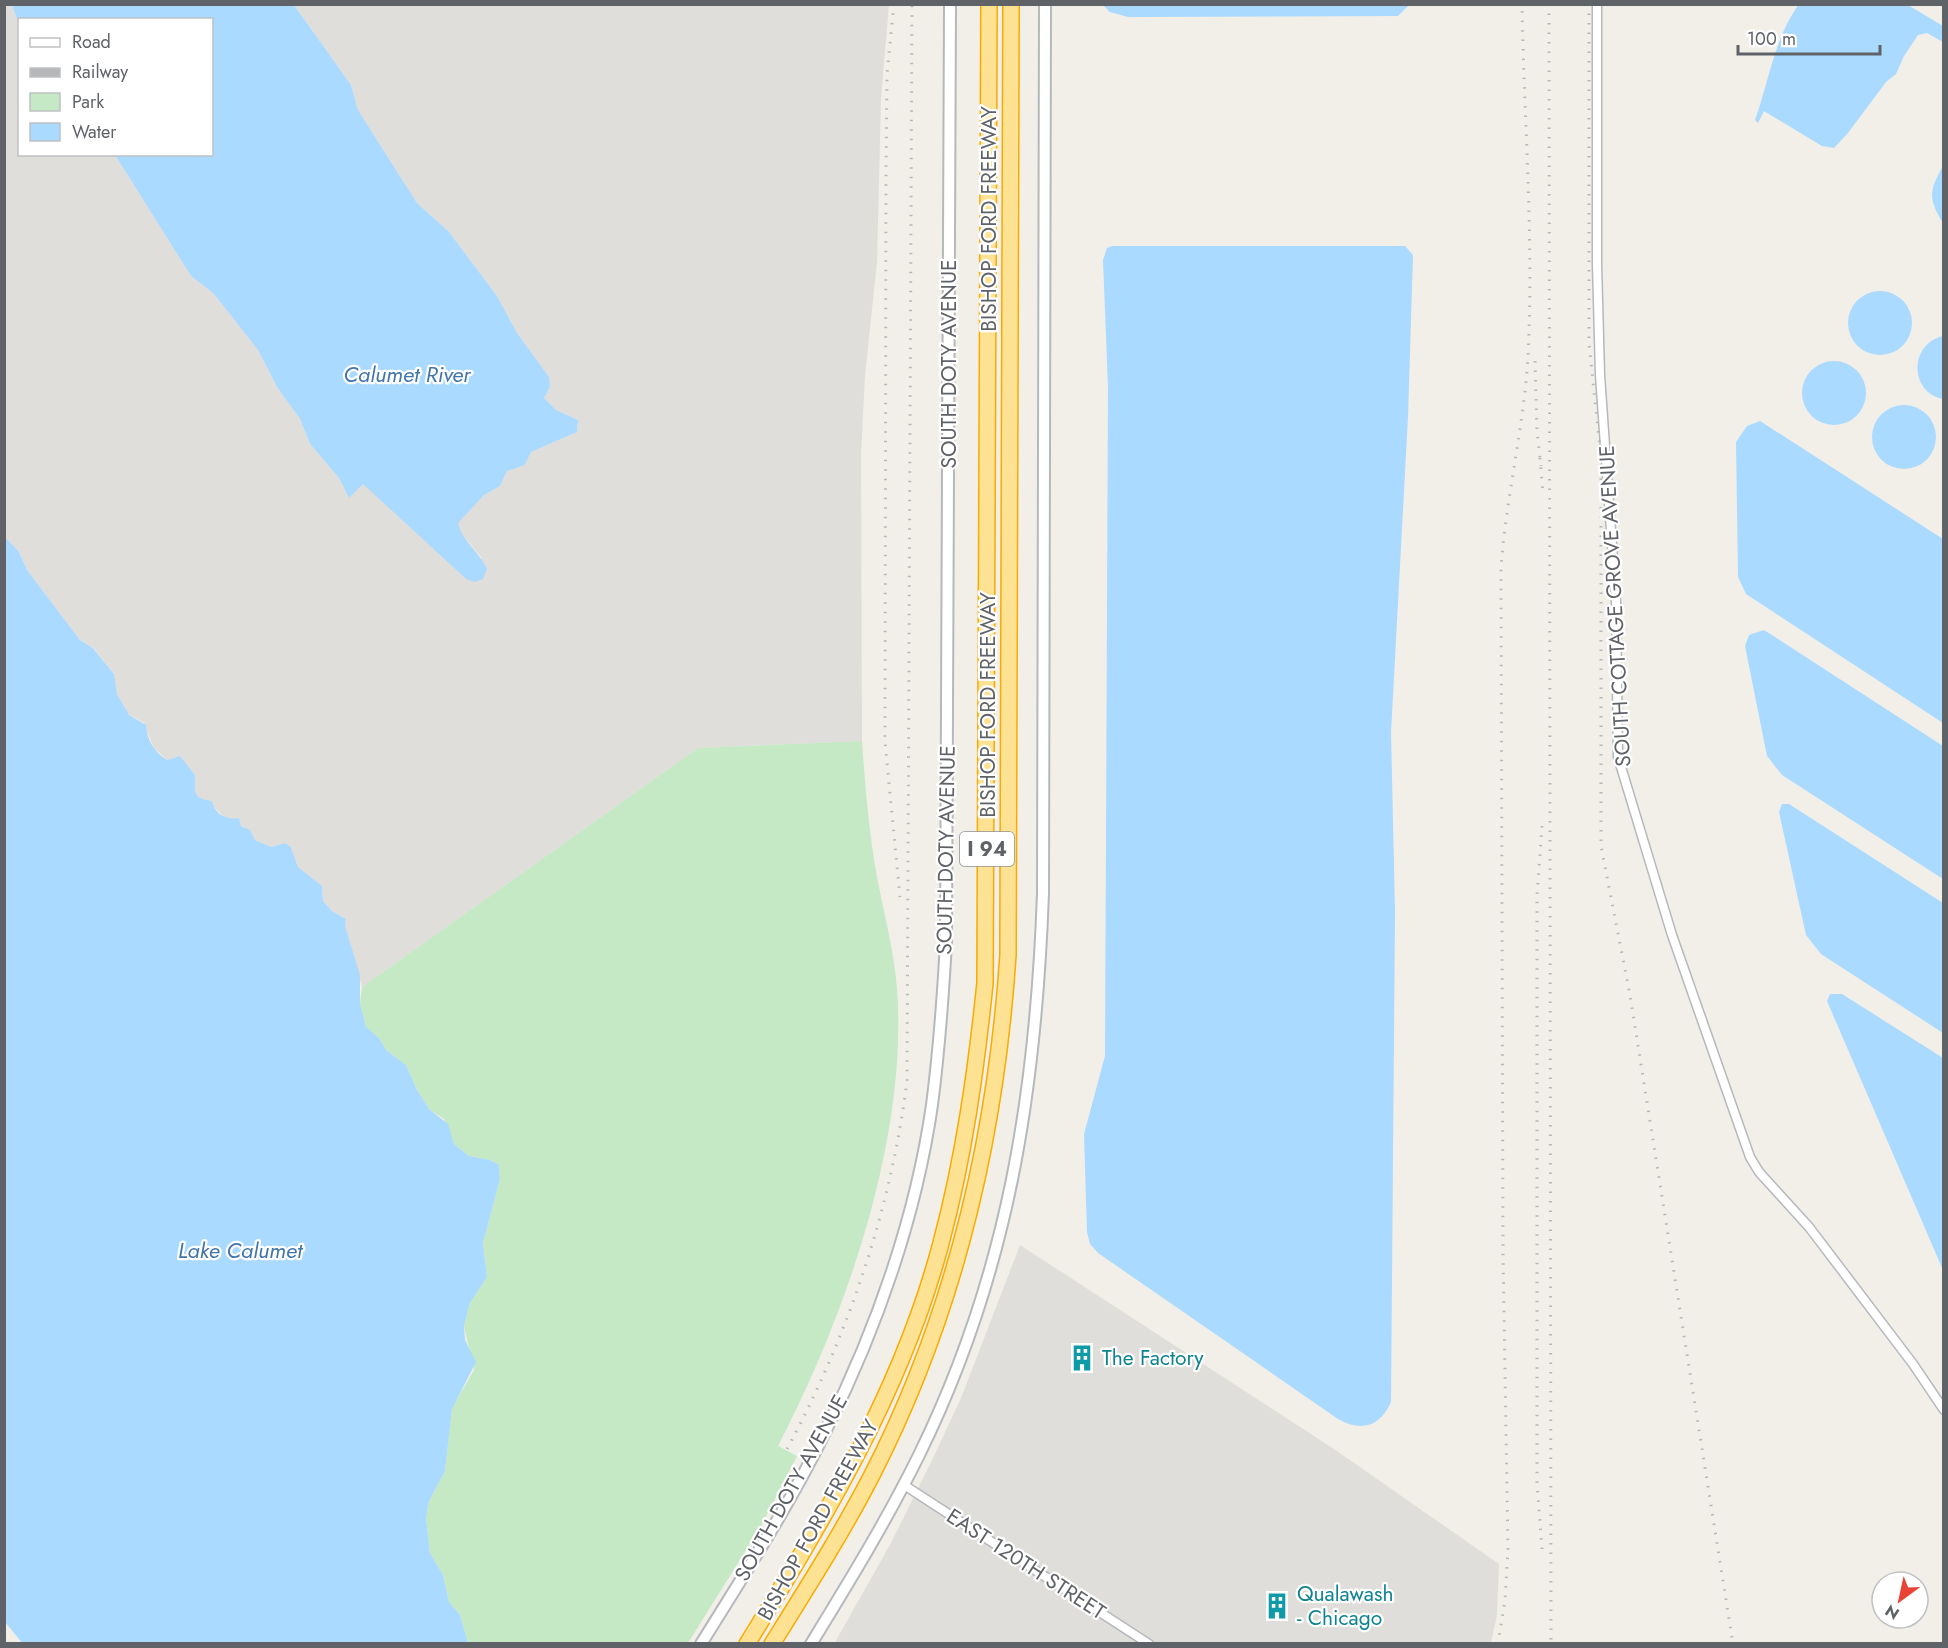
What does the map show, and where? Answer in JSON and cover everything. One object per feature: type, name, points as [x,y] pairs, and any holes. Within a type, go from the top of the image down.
[{"type":"highway","name":"BISHOP FORD FREEWAY","points":[[747,1644],[852,1466],[888,1390],[917,1317],[941,1245],[967,1135],[985,983],[989,4]]},
{"type":"highway","name":"BISHOP FORD FREEWAY","points":[[772,1644],[830,1551],[872,1475],[921,1366],[959,1254],[992,1109],[1004,1014],[1008,955],[1011,4]]},
{"type":"street","name":"SOUTH DOTY AVENUE","points":[[701,1644],[803,1474],[843,1395],[893,1262],[912,1199],[931,1107],[941,1022],[946,942],[950,4]]},
{"type":"street","points":[[811,1644],[904,1485],[950,1385],[987,1280],[1020,1145],[1035,1041],[1043,893],[1045,4]]},
{"type":"street","name":"SOUTH COTTAGE GROVE AVENUE","points":[[1597,4],[1597,264],[1600,364],[1616,602],[1616,731],[1624,783],[1672,935],[1750,1157],[1760,1172],[1809,1227],[1913,1364],[1944,1410]]},
{"type":"street","name":"EAST 120TH STREET","points":[[904,1485],[1149,1644]]},
{"type":"shaded area","points":[[5,5],[12,5],[18,22],[18,156],[116,156],[191,276],[214,294],[258,350],[277,387],[300,419],[310,444],[339,478],[349,498],[363,483],[466,579],[482,558],[460,532],[457,523],[484,495],[500,486],[507,471],[525,465],[531,452],[577,432],[578,420],[556,410],[544,398],[550,387],[548,376],[517,333],[497,296],[449,232],[417,203],[358,110],[351,85],[294,5],[889,5],[881,99],[877,262],[865,376],[861,454],[862,741],[698,748],[362,987],[345,926],[346,919],[332,911],[323,901],[322,886],[298,867],[291,847],[285,843],[271,847],[255,840],[246,828],[224,817],[208,801],[197,796],[194,791],[195,775],[184,762],[176,757],[167,760],[154,748],[143,722],[129,715],[122,705],[117,694],[114,674],[94,648],[80,640],[27,570],[19,552],[5,537]]},
{"type":"shaded area","points":[[1020,1245],[1334,1449],[1499,1564],[1497,1615],[1491,1643],[834,1644],[891,1543],[961,1398]]},
{"type":"green space","points":[[862,741],[872,843],[896,975],[898,1046],[893,1105],[882,1165],[867,1224],[848,1283],[827,1340],[778,1446],[797,1456],[761,1526],[688,1643],[468,1643],[460,1615],[449,1602],[443,1575],[430,1553],[426,1518],[429,1501],[445,1471],[452,1408],[474,1370],[464,1326],[470,1303],[487,1277],[483,1243],[500,1179],[499,1165],[490,1160],[469,1156],[454,1144],[444,1119],[429,1109],[417,1090],[406,1065],[386,1050],[379,1038],[366,1027],[360,1003],[362,987],[698,748]]},
{"type":"water","points":[[1799,4],[1908,5],[1943,26],[1943,42],[1927,33],[1918,35],[1904,56],[1896,74],[1886,82],[1848,133],[1834,148],[1822,146],[1764,111],[1758,123],[1755,120],[1778,46]]},
{"type":"water","name":"Calumet River","points":[[12,5],[294,5],[351,85],[358,110],[417,203],[449,232],[497,296],[517,333],[549,377],[550,387],[544,398],[556,410],[578,420],[577,432],[531,452],[525,465],[507,471],[500,486],[484,495],[458,523],[463,535],[487,569],[483,579],[475,582],[466,579],[363,484],[349,498],[339,478],[310,444],[300,419],[277,387],[258,350],[214,294],[191,276],[116,156],[213,156],[213,18],[18,18],[18,22]]},
{"type":"water","points":[[1103,5],[1409,5],[1398,16],[1128,17],[1110,12]]},
{"type":"water","points":[[1943,166],[1944,223],[1935,207],[1932,194]]},
{"type":"water","points":[[1112,246],[1405,246],[1413,255],[1408,417],[1391,733],[1395,911],[1391,1402],[1381,1417],[1369,1425],[1354,1425],[1338,1419],[1098,1253],[1090,1244],[1087,1232],[1084,1134],[1105,1056],[1108,387],[1103,260],[1107,248]]},
{"type":"water","points":[[1874,291],[1886,291],[1903,300],[1910,311],[1912,323],[1910,335],[1903,346],[1886,355],[1874,355],[1862,350],[1853,341],[1848,329],[1848,317],[1853,305],[1862,296]]},
{"type":"water","points":[[1944,336],[1943,399],[1932,395],[1924,387],[1919,378],[1918,368],[1919,358],[1924,348],[1932,341]]},
{"type":"water","points":[[1828,361],[1840,361],[1857,370],[1864,381],[1866,393],[1864,405],[1857,416],[1840,425],[1828,425],[1816,420],[1807,411],[1802,399],[1802,387],[1807,375],[1816,366]]},
{"type":"water","points":[[1898,405],[1910,405],[1927,414],[1934,425],[1936,437],[1934,449],[1927,460],[1910,469],[1898,469],[1886,464],[1877,455],[1872,443],[1872,431],[1877,419],[1886,410]]},
{"type":"water","points":[[1760,421],[1943,539],[1943,723],[1746,594],[1738,577],[1736,442],[1747,426]]},
{"type":"water","name":"Lake Calumet","points":[[5,537],[19,552],[27,570],[80,640],[93,648],[114,674],[117,694],[129,715],[146,725],[150,741],[158,753],[167,760],[180,756],[195,775],[195,790],[198,796],[212,801],[222,816],[239,818],[241,826],[250,830],[255,840],[271,847],[285,843],[291,847],[298,867],[322,886],[323,901],[332,911],[346,919],[345,926],[360,975],[360,1003],[366,1027],[379,1038],[386,1050],[406,1065],[417,1090],[429,1109],[448,1124],[454,1144],[469,1156],[490,1160],[499,1165],[500,1179],[483,1243],[487,1277],[470,1303],[464,1326],[465,1340],[476,1362],[452,1409],[445,1471],[429,1501],[426,1518],[430,1553],[443,1575],[449,1602],[460,1615],[468,1643],[23,1644],[5,1622]]},
{"type":"water","points":[[1764,630],[1943,746],[1943,879],[1782,775],[1767,756],[1745,646],[1749,635]]},
{"type":"water","points":[[1782,804],[1789,804],[1943,903],[1943,1033],[1821,954],[1806,935],[1779,812]]},
{"type":"water","points":[[1830,994],[1842,994],[1943,1058],[1943,1270],[1827,1001]]},
{"type":"railway","points":[[894,4],[887,74],[885,742],[900,897]]},
{"type":"railway","points":[[787,1449],[829,1362],[864,1271],[890,1177],[907,1081],[912,4]]},
{"type":"railway","points":[[1498,1644],[1505,1600],[1508,1550],[1503,1252],[1501,568],[1526,383],[1530,312],[1522,4]]},
{"type":"railway","points":[[1549,4],[1551,1644]]},
{"type":"railway","points":[[1589,4],[1589,343],[1601,458],[1601,846],[1630,995],[1733,1644]]},
{"type":"railway","points":[[1535,361],[1537,432],[1541,466]]},
{"type":"railway","points":[[1540,458],[1543,494]]},
{"type":"railway","points":[[1542,826],[1537,896],[1537,1483],[1542,1549]]},
{"type":"place","name":"The Factory","points":[[1082,1358]]},
{"type":"place","name":"Qualawash - Chicago","points":[[1277,1606]]}]
